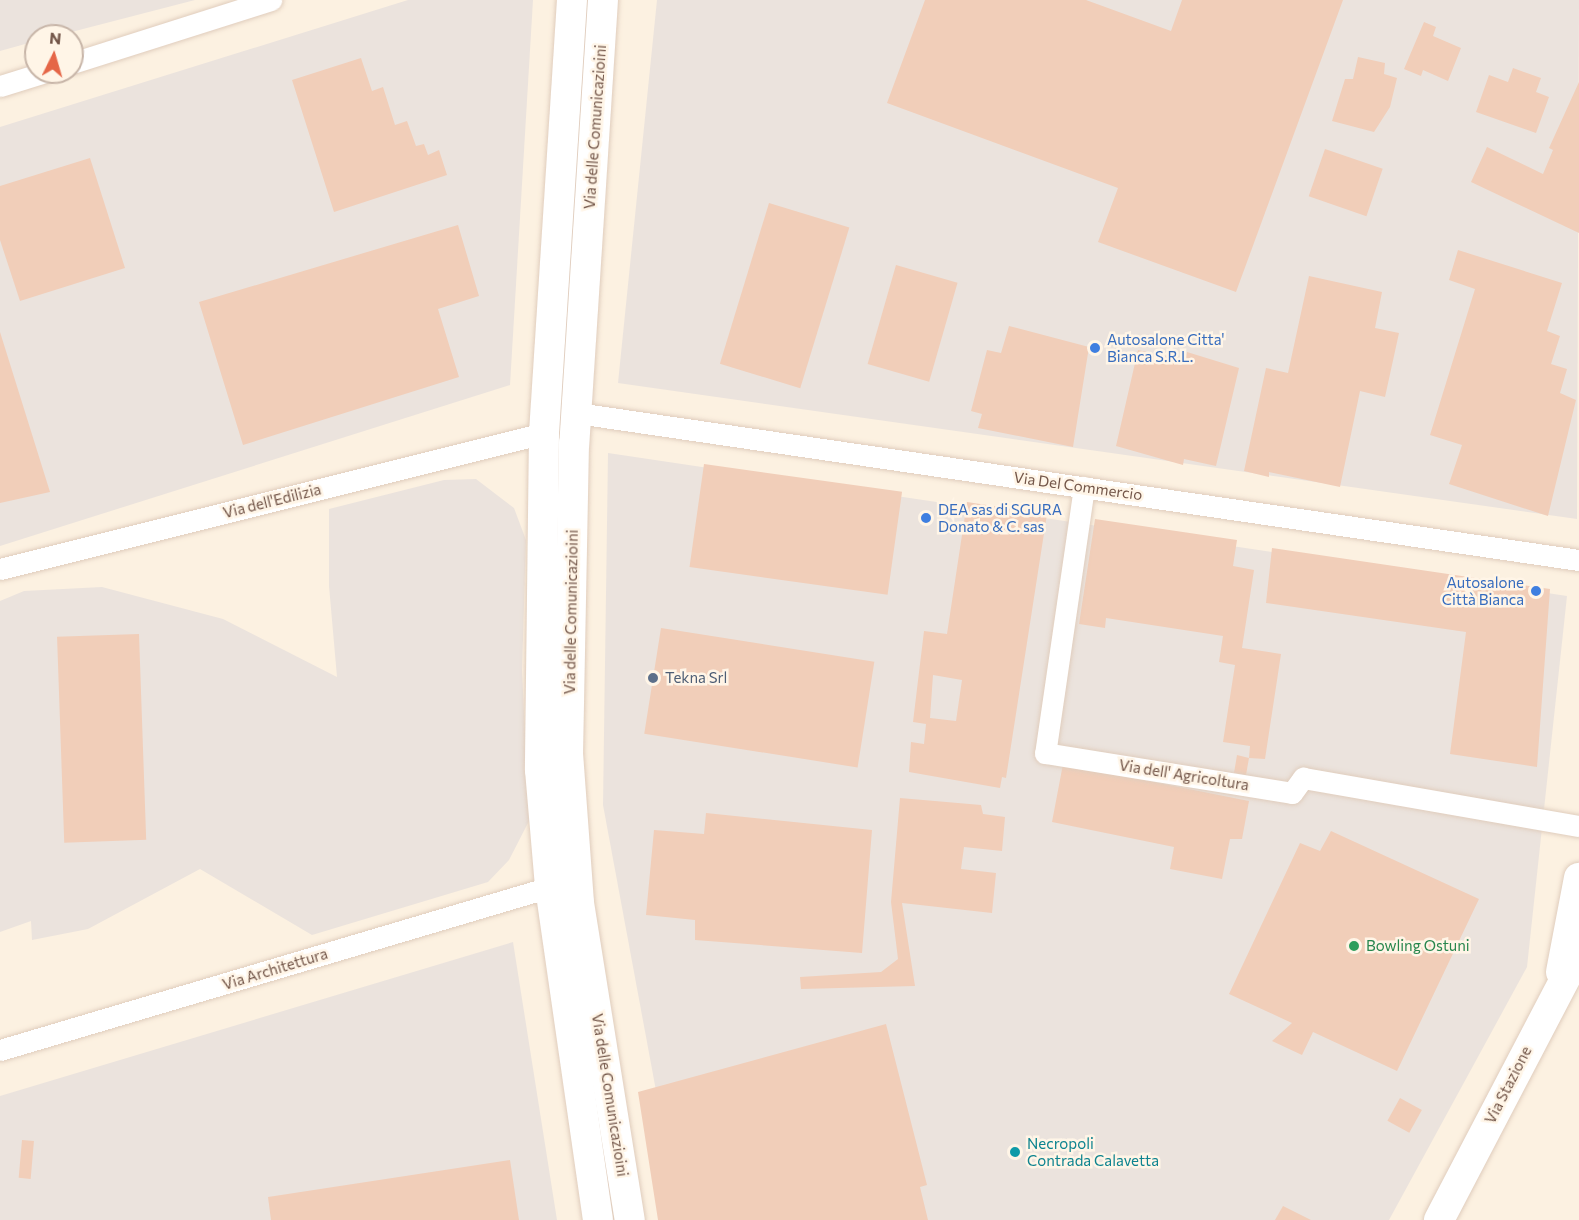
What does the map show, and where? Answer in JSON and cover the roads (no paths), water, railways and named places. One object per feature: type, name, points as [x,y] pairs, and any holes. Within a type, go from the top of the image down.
[{"type":"street","points":[[84,59],[271,0]]},
{"type":"street","name":"Via delle Comunicazioini","points":[[572,0],[544,433],[540,770],[550,887],[598,1220]]},
{"type":"street","name":"Via delle Comunicazioini","points":[[603,0],[577,413],[568,753],[579,903],[630,1220]]},
{"type":"street","points":[[0,86],[24,79]]},
{"type":"street","name":"Via Del Commercio","points":[[577,413],[1579,560]]},
{"type":"street","name":"Via dell'Edilizia","points":[[0,569],[544,433]]},
{"type":"street","name":"Via dell' Agricoltura","points":[[1084,487],[1045,753],[1292,793],[1303,778],[1579,826]]},
{"type":"street","points":[[1558,988],[1579,878]]},
{"type":"street","name":"Via Architettura","points":[[0,1050],[550,887]]},
{"type":"street","name":"Via Stazione","points":[[1439,1220],[1579,951]]},
{"type":"place","name":"Autosalone Citta' Bianca S.R.L.","points":[[1095,348]]},
{"type":"place","name":"DEA sas di SGURA Donato & C. sas","points":[[926,518]]},
{"type":"place","name":"Autosalone Città Bianca","points":[[1536,591]]},
{"type":"place","name":"Tekna Srl","points":[[653,678]]},
{"type":"place","name":"Bowling Ostuni","points":[[1354,946]]},
{"type":"place","name":"Necropoli Contrada Calavetta","points":[[1015,1152]]}]
